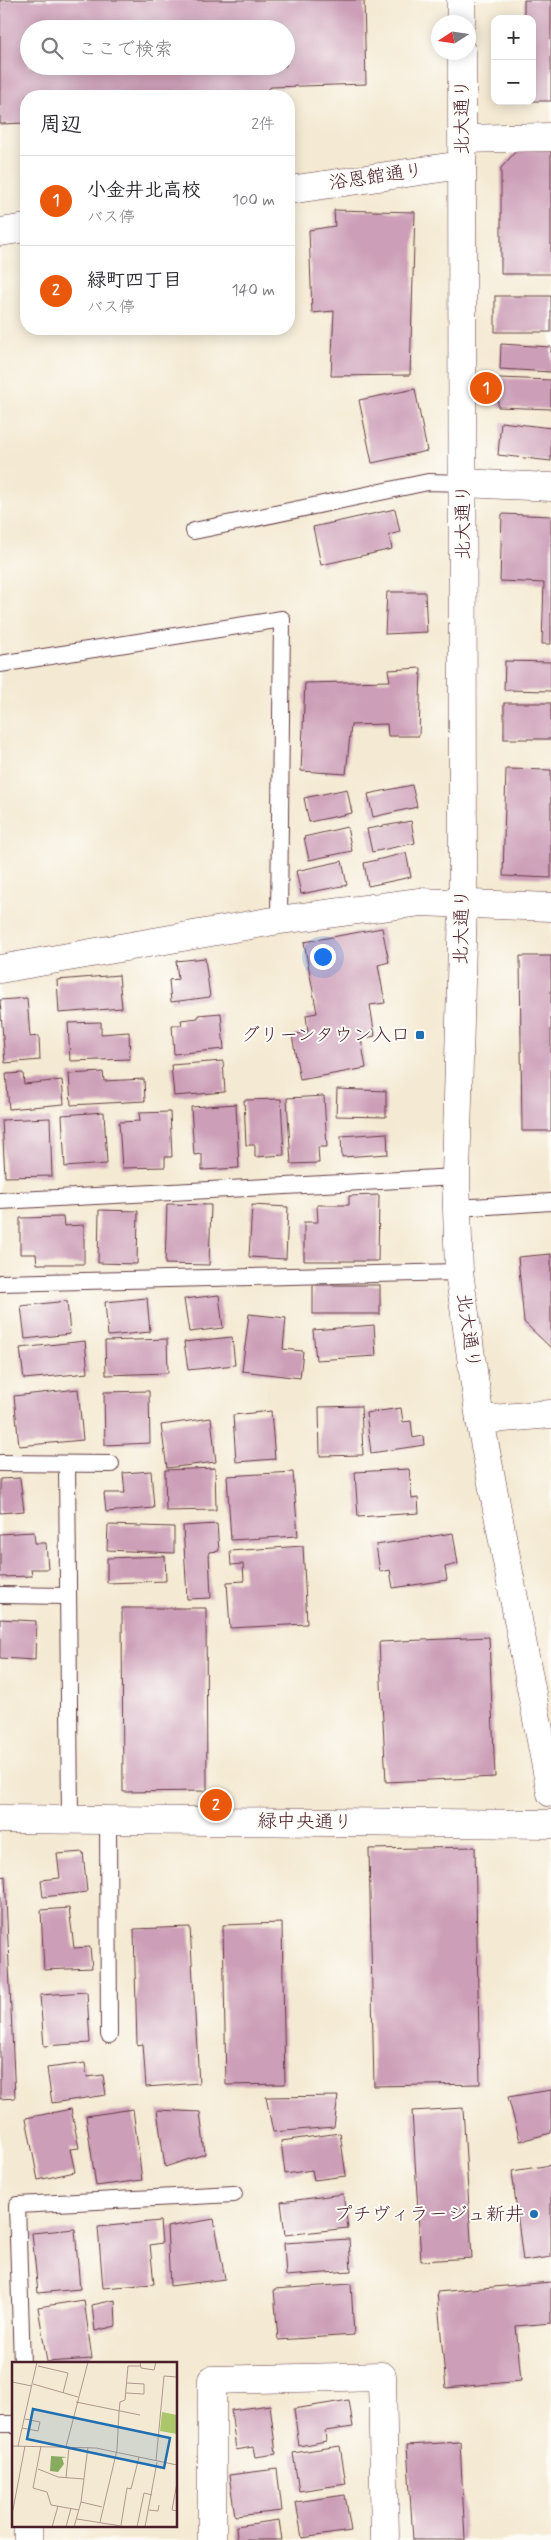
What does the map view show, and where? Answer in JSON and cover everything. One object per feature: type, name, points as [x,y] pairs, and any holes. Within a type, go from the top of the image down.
[{"type":"street","points":[[461,0],[461,15]]},
{"type":"street","name":"北大通り","points":[[462,60],[463,903],[456,1177],[459,1272],[480,1420],[549,1763],[551,1794]]},
{"type":"street","name":"浴恩館通り","points":[[295,189],[463,152],[551,137]]},
{"type":"street","points":[[0,232],[20,229]]},
{"type":"street","points":[[463,483],[551,487]]},
{"type":"street","points":[[0,969],[279,920],[420,902],[551,907]]},
{"type":"street","points":[[480,1420],[551,1414]]},
{"type":"street","name":"緑中央通り","points":[[0,1819],[551,1824]]},
{"type":"street","points":[[212,2540],[212,2380],[382,2376],[386,2540]]},
{"type":"lane","points":[[194,531],[428,482],[463,483]]},
{"type":"lane","points":[[0,664],[282,619],[279,920]]},
{"type":"lane","points":[[0,1201],[456,1177]]},
{"type":"lane","points":[[457,1208],[551,1202]]},
{"type":"lane","points":[[0,1283],[459,1272]]},
{"type":"lane","points":[[0,1463],[111,1464]]},
{"type":"lane","points":[[67,1464],[70,1820]]},
{"type":"lane","points":[[0,1595],[68,1596]]},
{"type":"lane","points":[[108,1820],[109,2035]]},
{"type":"lane","points":[[22,2362],[17,2205],[234,2194]]},
{"type":"building","points":[[0,0],[364,0],[366,84],[271,87],[268,90],[20,90],[20,123],[0,124]]},
{"type":"building","points":[[524,0],[551,0],[551,101],[536,101],[536,15],[524,15]]},
{"type":"building","points":[[517,150],[551,150],[551,274],[501,274],[501,168]]},
{"type":"building","points":[[334,210],[415,212],[410,375],[331,376],[334,311],[312,313],[309,230],[335,226]]},
{"type":"building","points":[[495,296],[551,296],[551,332],[495,332]]},
{"type":"building","points":[[501,344],[551,347],[551,372],[500,369]]},
{"type":"building","points":[[499,378],[551,380],[551,409],[498,407]]},
{"type":"building","points":[[415,389],[427,451],[372,463],[359,400]]},
{"type":"building","points":[[501,422],[551,428],[551,461],[498,455]]},
{"type":"building","points":[[395,509],[400,532],[389,535],[392,549],[321,565],[313,527]]},
{"type":"building","points":[[502,514],[551,516],[551,644],[542,644],[544,583],[500,581]]},
{"type":"building","points":[[387,592],[425,592],[427,632],[385,634]]},
{"type":"building","points":[[505,661],[551,662],[551,691],[504,690]]},
{"type":"building","points":[[421,668],[419,736],[388,736],[387,724],[351,725],[346,774],[301,771],[305,683],[390,681],[388,670]]},
{"type":"building","points":[[504,703],[551,703],[551,739],[504,739]]},
{"type":"building","points":[[506,769],[551,770],[551,878],[503,876]]},
{"type":"building","points":[[412,785],[417,807],[373,817],[368,794]]},
{"type":"building","points":[[347,789],[352,813],[309,822],[304,798]]},
{"type":"building","points":[[411,821],[415,843],[372,852],[367,829]]},
{"type":"building","points":[[347,827],[352,851],[309,860],[304,837]]},
{"type":"building","points":[[406,853],[411,877],[368,886],[364,863]]},
{"type":"building","points":[[342,861],[347,885],[301,894],[296,871]]},
{"type":"building","points":[[382,928],[389,962],[378,965],[385,1003],[370,1005],[375,1036],[361,1039],[366,1068],[300,1080],[292,1035],[308,1032],[306,1015],[317,1013],[304,942]]},
{"type":"building","points":[[520,956],[551,956],[551,1131],[522,1131]]},
{"type":"building","points":[[205,958],[210,997],[171,1002],[169,980],[178,979],[176,961]]},
{"type":"building","points":[[119,975],[122,1008],[59,1013],[57,980]]},
{"type":"building","points":[[27,998],[30,1037],[39,1036],[40,1060],[5,1063],[0,1000]]},
{"type":"building","points":[[221,1013],[224,1049],[174,1054],[172,1025],[182,1025],[181,1020],[198,1018],[198,1015]]},
{"type":"building","points":[[101,1022],[101,1034],[129,1032],[130,1059],[70,1061],[68,1023]]},
{"type":"building","points":[[223,1061],[225,1092],[174,1096],[171,1065]]},
{"type":"building","points":[[103,1072],[104,1081],[144,1079],[145,1101],[71,1105],[69,1074]]},
{"type":"building","points":[[23,1073],[24,1084],[62,1080],[64,1104],[9,1109],[6,1074]]},
{"type":"building","points":[[337,1089],[386,1091],[386,1117],[336,1116]]},
{"type":"building","points":[[324,1096],[327,1147],[318,1147],[319,1163],[291,1164],[287,1098]]},
{"type":"building","points":[[281,1099],[284,1155],[255,1157],[255,1145],[246,1145],[244,1100]]},
{"type":"building","points":[[236,1104],[239,1168],[202,1170],[202,1154],[194,1155],[191,1107]]},
{"type":"building","points":[[104,1112],[107,1164],[65,1167],[62,1115]]},
{"type":"building","points":[[170,1112],[172,1157],[165,1157],[165,1167],[122,1168],[119,1122],[140,1121],[139,1113]]},
{"type":"building","points":[[50,1118],[52,1176],[5,1177],[2,1120]]},
{"type":"building","points":[[387,1133],[388,1154],[342,1157],[341,1136]]},
{"type":"building","points":[[379,1195],[378,1261],[304,1261],[304,1222],[318,1222],[317,1205],[349,1205],[349,1196]]},
{"type":"building","points":[[167,1204],[211,1205],[209,1265],[165,1264]]},
{"type":"building","points":[[252,1205],[288,1207],[286,1259],[249,1257]]},
{"type":"building","points":[[99,1210],[138,1211],[137,1264],[98,1263]]},
{"type":"building","points":[[63,1217],[64,1226],[84,1225],[84,1264],[37,1264],[36,1254],[20,1254],[20,1218]]},
{"type":"building","points":[[551,1254],[550,1347],[524,1322],[518,1257]]},
{"type":"building","points":[[313,1285],[380,1285],[380,1314],[313,1314]]},
{"type":"building","points":[[219,1295],[223,1328],[189,1332],[184,1299]]},
{"type":"building","points":[[147,1298],[150,1332],[108,1336],[105,1302]]},
{"type":"building","points":[[67,1301],[70,1334],[25,1339],[21,1306]]},
{"type":"building","points":[[249,1314],[286,1318],[283,1349],[303,1351],[300,1378],[242,1371]]},
{"type":"building","points":[[374,1325],[376,1356],[316,1360],[313,1330]]},
{"type":"building","points":[[232,1337],[235,1365],[188,1370],[184,1342]]},
{"type":"building","points":[[167,1339],[168,1373],[106,1375],[105,1341]]},
{"type":"building","points":[[85,1341],[88,1373],[24,1379],[20,1348]]},
{"type":"building","points":[[78,1389],[83,1440],[19,1446],[14,1396]]},
{"type":"building","points":[[149,1391],[150,1443],[105,1445],[104,1392]]},
{"type":"building","points":[[361,1406],[363,1455],[320,1456],[319,1407]]},
{"type":"building","points":[[401,1408],[403,1422],[411,1421],[413,1438],[423,1436],[424,1445],[371,1453],[366,1413]]},
{"type":"building","points":[[271,1411],[275,1459],[236,1462],[233,1415]]},
{"type":"building","points":[[211,1418],[216,1462],[167,1468],[161,1425]]},
{"type":"building","points":[[215,1468],[216,1510],[166,1511],[165,1470]]},
{"type":"building","points":[[409,1469],[412,1499],[418,1498],[419,1513],[358,1517],[355,1472]]},
{"type":"building","points":[[151,1471],[154,1508],[106,1512],[104,1493],[125,1493],[123,1473]]},
{"type":"building","points":[[293,1472],[298,1536],[231,1540],[227,1476]]},
{"type":"building","points":[[20,1478],[24,1511],[0,1513],[0,1479]]},
{"type":"building","points":[[217,1524],[219,1551],[209,1552],[211,1598],[187,1599],[183,1526]]},
{"type":"building","points":[[108,1525],[174,1527],[174,1553],[107,1550]]},
{"type":"building","points":[[34,1532],[35,1543],[46,1543],[48,1569],[31,1569],[32,1576],[0,1577],[0,1534]]},
{"type":"building","points":[[453,1533],[458,1564],[445,1567],[447,1580],[393,1588],[390,1570],[380,1572],[376,1545]]},
{"type":"building","points":[[303,1546],[307,1624],[230,1628],[227,1582],[244,1581],[243,1564],[231,1565],[230,1551]]},
{"type":"building","points":[[165,1556],[166,1581],[107,1583],[107,1558]]},
{"type":"building","points":[[122,1608],[206,1608],[207,1791],[123,1792]]},
{"type":"building","points":[[0,1619],[36,1621],[35,1660],[0,1658]]},
{"type":"building","points":[[489,1637],[495,1777],[386,1782],[379,1642]]},
{"type":"building","points":[[475,1847],[480,2084],[374,2086],[369,1849]]},
{"type":"building","points":[[83,1852],[87,1892],[43,1897],[41,1880],[60,1878],[57,1854]]},
{"type":"building","points":[[5,1876],[15,2098],[0,2099],[0,1877]]},
{"type":"building","points":[[69,1908],[74,1948],[90,1947],[92,1968],[44,1970],[41,1910]]},
{"type":"building","points":[[282,1923],[285,2084],[226,2085],[223,1925]]},
{"type":"building","points":[[190,1927],[199,2083],[146,2087],[143,2044],[137,2045],[134,1929]]},
{"type":"building","points":[[87,1992],[90,2043],[44,2046],[40,1995]]},
{"type":"building","points":[[85,2063],[87,2077],[103,2075],[106,2095],[52,2103],[47,2068]]},
{"type":"building","points":[[551,2090],[551,2133],[520,2141],[508,2097]]},
{"type":"building","points":[[338,2096],[334,2127],[273,2132],[266,2097]]},
{"type":"building","points":[[463,2108],[472,2258],[421,2261],[412,2111]]},
{"type":"building","points":[[71,2109],[79,2148],[70,2149],[75,2172],[38,2180],[26,2118]]},
{"type":"building","points":[[133,2109],[142,2180],[96,2186],[86,2116]]},
{"type":"building","points":[[157,2110],[200,2112],[205,2154],[165,2167]]},
{"type":"building","points":[[340,2133],[346,2176],[314,2180],[312,2170],[285,2174],[281,2141]]},
{"type":"building","name":"プチヴィラージュ新井","points":[[551,2165],[551,2257],[523,2261],[512,2171]]},
{"type":"building","points":[[343,2194],[348,2228],[285,2235],[281,2202]]},
{"type":"building","points":[[214,2219],[225,2279],[170,2286],[167,2227]]},
{"type":"building","points":[[160,2221],[162,2243],[150,2245],[154,2284],[103,2288],[98,2227]]},
{"type":"building","points":[[75,2229],[80,2289],[38,2293],[32,2233]]},
{"type":"building","points":[[349,2239],[351,2271],[286,2276],[284,2243]]},
{"type":"building","points":[[551,2282],[551,2323],[516,2326],[521,2381],[446,2388],[437,2292]]},
{"type":"building","points":[[351,2284],[354,2335],[278,2340],[274,2289]]},
{"type":"building","points":[[84,2300],[92,2359],[47,2362],[38,2307]]},
{"type":"building","points":[[115,2300],[116,2326],[95,2331],[92,2305]]},
{"type":"building","points":[[349,2400],[353,2427],[325,2431],[326,2441],[299,2446],[294,2409]]},
{"type":"building","points":[[270,2405],[276,2454],[255,2457],[253,2447],[236,2450],[231,2410]]},
{"type":"building","points":[[460,2442],[465,2540],[413,2540],[407,2445]]},
{"type":"building","points":[[340,2446],[346,2484],[299,2491],[293,2453]]},
{"type":"building","points":[[277,2469],[282,2511],[235,2516],[229,2475]]},
{"type":"building","points":[[345,2495],[351,2531],[302,2538],[296,2502]]},
{"type":"building","points":[[279,2520],[282,2540],[237,2540],[236,2526]]},
{"type":"place","name":"小金井北高校","points":[[486,388]]},
{"type":"place","name":"グリーンタウン入口","points":[[420,1035]]},
{"type":"place","name":"緑町四丁目","points":[[216,1805]]},
{"type":"place","name":"プチヴィラージュ新井","points":[[534,2214]]}]
